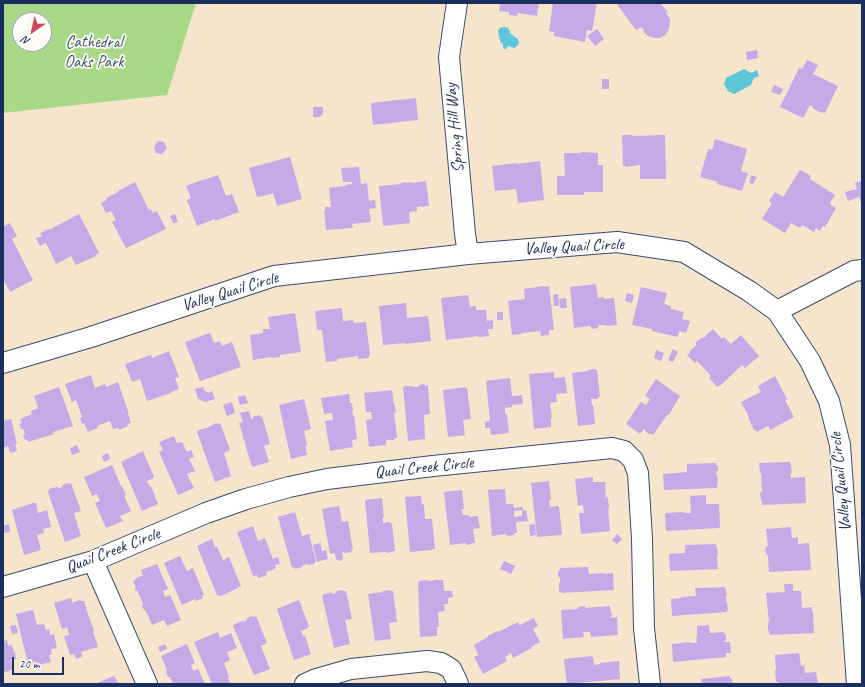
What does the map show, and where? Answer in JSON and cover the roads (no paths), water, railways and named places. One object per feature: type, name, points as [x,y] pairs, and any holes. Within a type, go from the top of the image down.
[{"type":"street","name":"Spring Hill Way","points":[[457,3],[449,57],[468,254]]},
{"type":"street","name":"Valley Quail Circle","points":[[3,363],[91,337],[274,276],[468,254],[617,242],[684,252],[749,291],[777,312],[810,361],[829,401],[840,445],[857,684]]},
{"type":"street","points":[[777,312],[854,271],[862,270]]},
{"type":"street","name":"Quail Creek Circle","points":[[3,587],[93,561],[206,513],[246,499],[289,487],[327,479],[433,466],[612,448],[624,451],[633,460],[638,473],[642,539],[644,628],[650,684]]},
{"type":"street","points":[[93,561],[148,684]]},
{"type":"street","points":[[304,684],[351,669],[427,661],[441,663],[451,669],[458,684]]},
{"type":"water","points":[[500,28],[508,28],[511,34],[518,39],[519,43],[514,48],[508,46],[504,49],[503,44],[500,41],[498,31]]},
{"type":"water","points":[[744,69],[751,73],[757,70],[759,76],[754,78],[751,85],[734,94],[728,91],[724,84],[726,78]]},
{"type":"park label","name":"Cathedral Oaks Park","points":[[94,53]]}]
